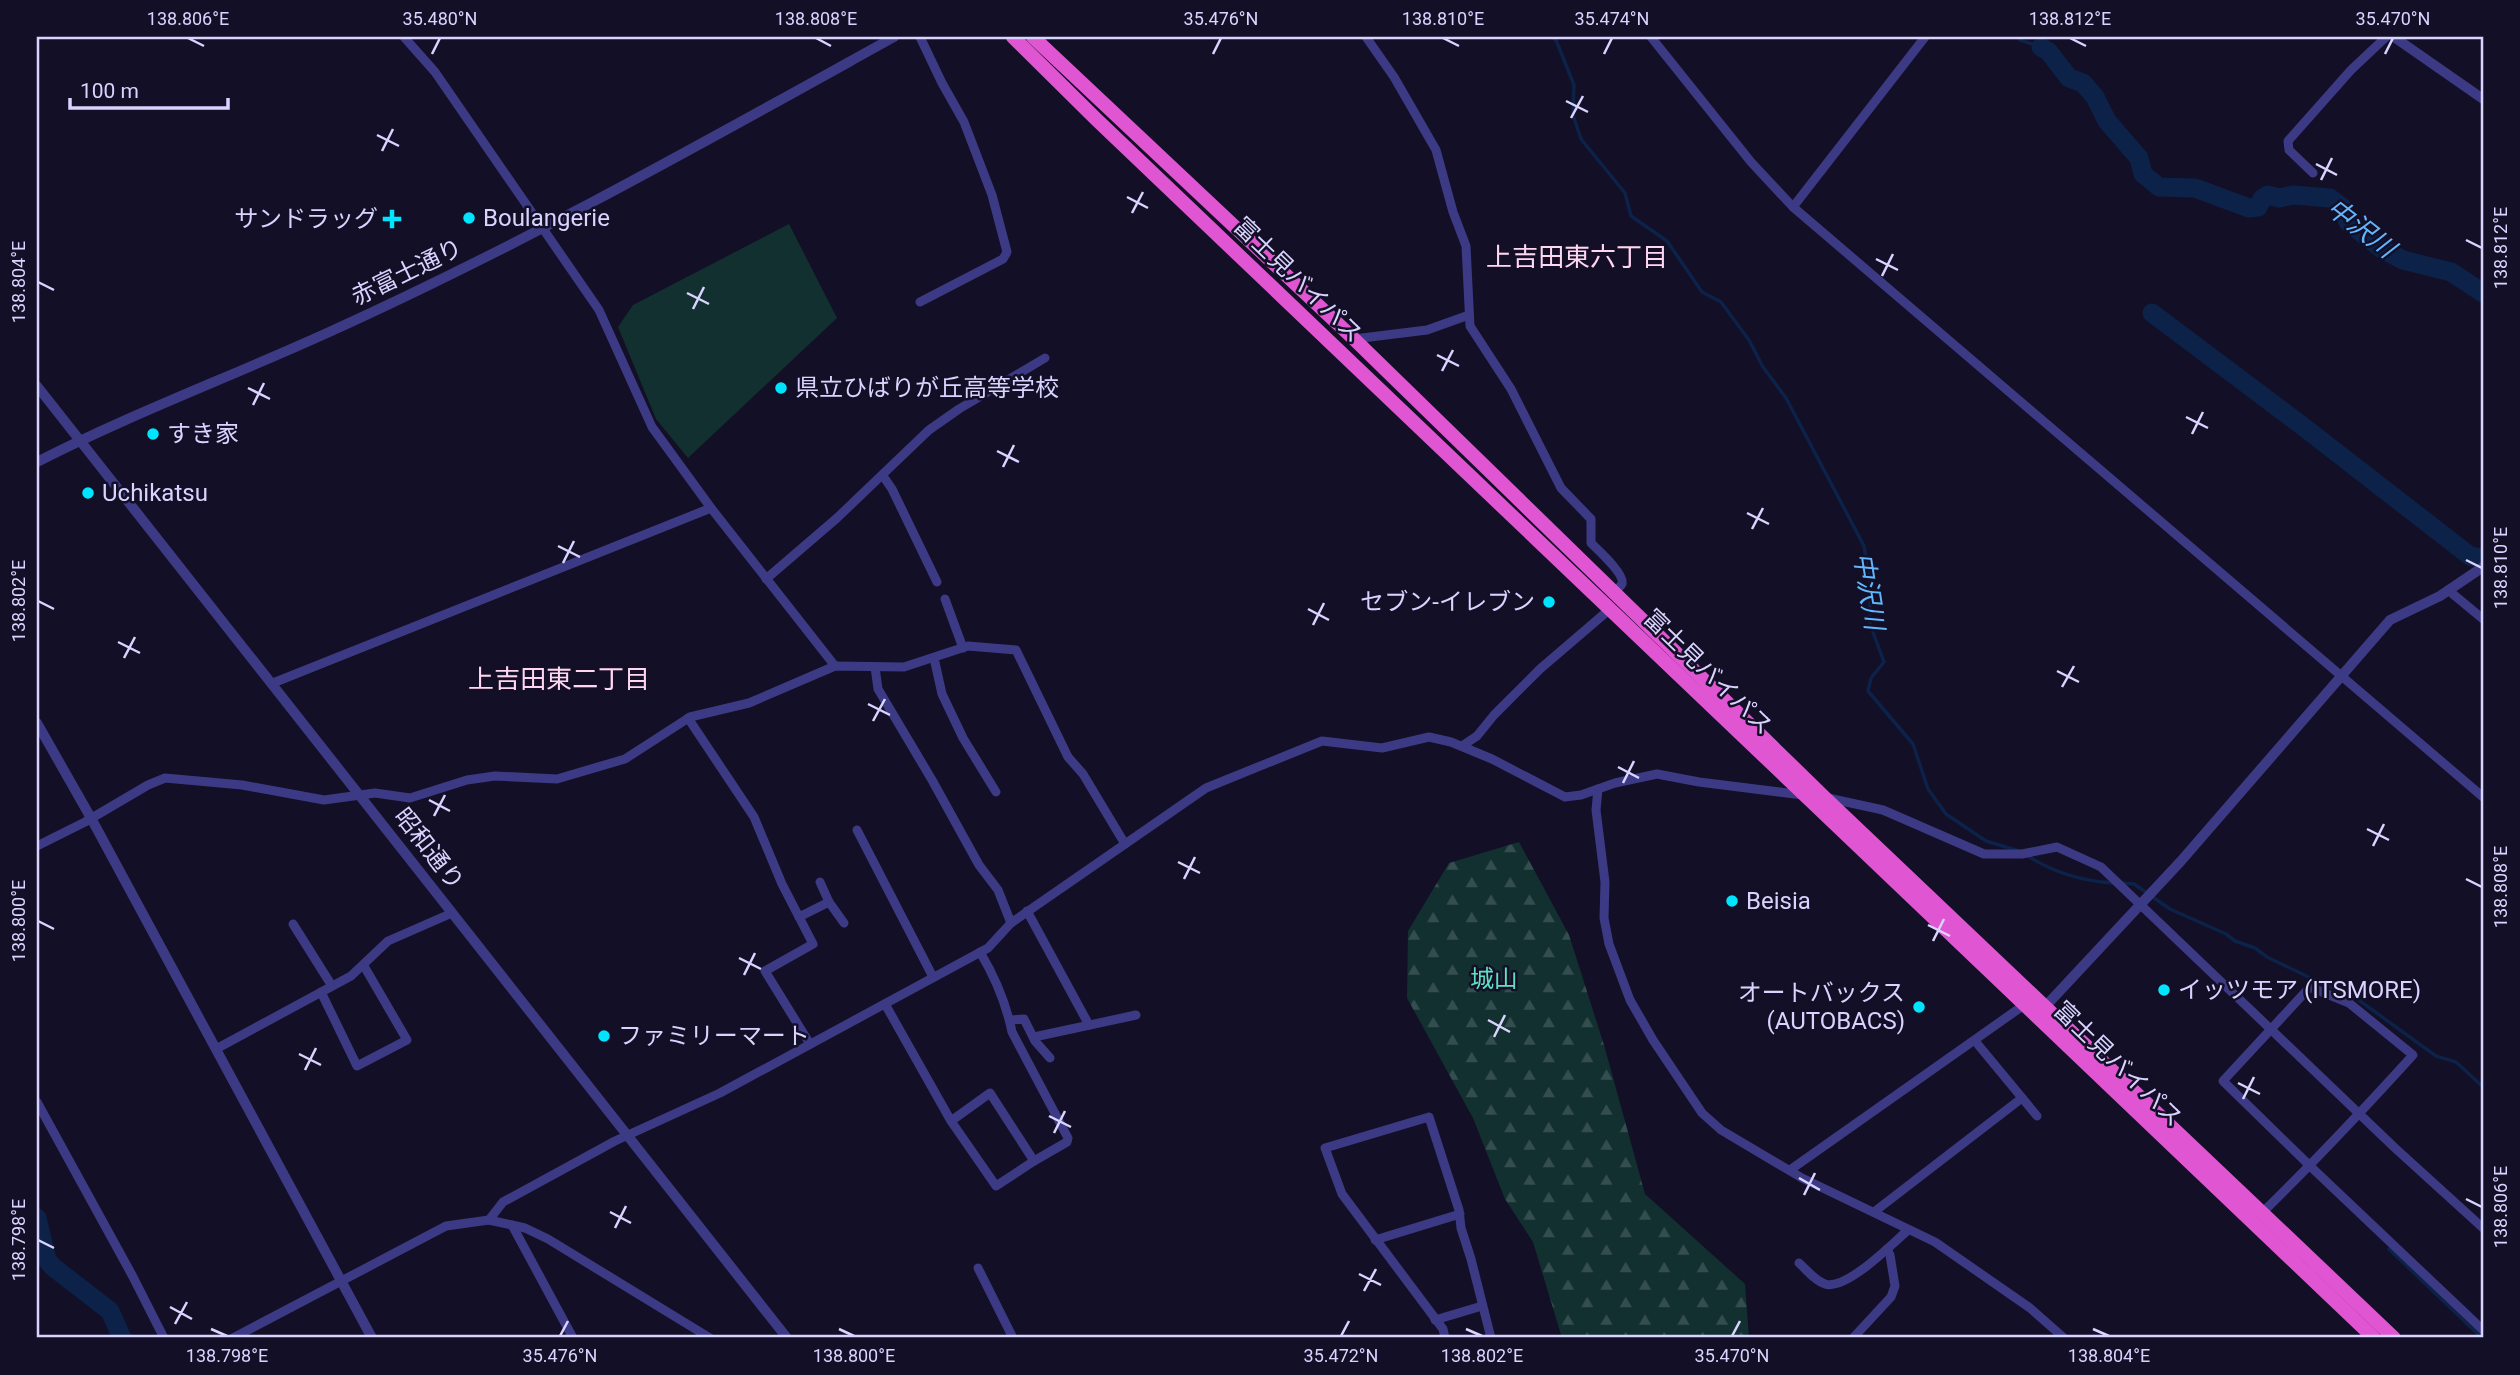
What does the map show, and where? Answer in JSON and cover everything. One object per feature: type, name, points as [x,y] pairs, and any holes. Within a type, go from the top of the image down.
[{"type":"highway","name":"富士見バイパス","points":[[1013,37],[2024,1005],[2041,1012],[2262,1213],[2394,1338]]},
{"type":"highway","name":"富士見バイパス","points":[[1033,37],[1354,339],[2374,1338]]},
{"type":"street","points":[[404,37],[435,72],[599,310],[652,427],[711,508],[835,666]]},
{"type":"street","name":"赤富士通り","points":[[37,462],[81,440],[327,333],[542,230],[894,37]]},
{"type":"street","points":[[920,37],[964,122],[992,195],[1007,252],[1003,259],[920,302]]},
{"type":"street","points":[[1366,37],[1394,76],[1436,150],[1453,212],[1466,246],[1470,326],[1511,389],[1561,488],[1591,519],[1591,542],[1622,579],[1621,585],[1614,592]]},
{"type":"street","points":[[1651,37],[1751,162],[1793,206],[2483,797]]},
{"type":"street","points":[[1793,206],[1925,37]]},
{"type":"street","points":[[2313,173],[2289,150],[2288,141],[2351,71],[2386,37]]},
{"type":"street","points":[[2395,37],[2483,99]]},
{"type":"street","points":[[1354,339],[1427,330],[1469,315]]},
{"type":"street","points":[[766,579],[883,476],[929,430],[1045,358]]},
{"type":"street","name":"昭和通り","points":[[37,386],[787,1338]]},
{"type":"street","points":[[883,476],[892,489],[937,582]]},
{"type":"street","points":[[273,683],[711,508]]},
{"type":"street","points":[[2041,1012],[2142,904],[2390,620],[2448,590],[2483,567]]},
{"type":"street","points":[[2448,590],[2483,619]]},
{"type":"street","points":[[945,599],[963,648]]},
{"type":"street","points":[[1462,746],[1477,736],[1494,715],[1540,670],[1610,609]]},
{"type":"street","points":[[37,846],[165,778],[242,785],[309,799],[338,799],[375,793],[410,798],[467,780],[495,776],[556,779],[573,776],[625,759],[688,718],[749,704],[835,666],[904,667],[963,648],[989,646],[1016,650],[1068,757],[1083,774],[1125,844]]},
{"type":"street","points":[[934,657],[942,694],[963,738],[996,792]]},
{"type":"street","points":[[875,667],[878,689],[933,780],[979,865],[998,890],[1011,923]]},
{"type":"street","points":[[688,718],[754,817],[782,884],[813,944],[765,971],[810,1045]]},
{"type":"street","points":[[37,723],[372,1338]]},
{"type":"street","points":[[489,1220],[503,1202],[629,1136],[720,1093],[980,952],[1011,923],[1206,788],[1322,741],[1381,748],[1429,737],[1492,758],[1565,797],[1657,774],[1699,782],[1824,797],[1883,810],[1984,854],[2022,854],[2057,846],[2101,867],[2483,1228]]},
{"type":"street","points":[[1598,789],[1596,810],[1605,882],[1604,918],[1609,944],[1630,1000],[1702,1113],[1721,1130],[1790,1170],[1935,1242],[2030,1308],[2064,1338]]},
{"type":"street","points":[[857,830],[933,977]]},
{"type":"street","points":[[820,882],[829,902],[844,923]]},
{"type":"street","points":[[799,917],[829,902]]},
{"type":"street","points":[[1027,912],[1089,1025]]},
{"type":"street","points":[[215,1049],[351,976],[365,966],[388,941],[452,913]]},
{"type":"street","points":[[293,923],[332,986]]},
{"type":"street","points":[[885,1004],[951,1121],[996,1186],[1067,1142],[1068,1138],[1012,1032],[1011,1020],[993,974],[980,952]]},
{"type":"street","points":[[321,992],[357,1066],[407,1040],[365,966]]},
{"type":"street","points":[[2262,1213],[2310,1166],[2360,1114],[2413,1055],[2349,1003],[2310,987],[2223,1081],[2310,1166],[2483,1330]]},
{"type":"street","points":[[1790,1170],[2024,1005]]},
{"type":"street","points":[[1034,1037],[1136,1014]]},
{"type":"street","points":[[1011,1020],[1024,1019],[1050,1058]]},
{"type":"street","points":[[1975,1041],[2037,1116]]},
{"type":"street","points":[[951,1121],[990,1093],[1034,1161]]},
{"type":"street","points":[[1874,1212],[2022,1098]]},
{"type":"street","points":[[37,1102],[164,1338]]},
{"type":"street","points":[[1445,1338],[1443,1329],[1342,1194],[1325,1148],[1429,1117],[1460,1214],[1461,1228],[1491,1338]]},
{"type":"street","points":[[1375,1240],[1460,1214]]},
{"type":"street","points":[[233,1338],[446,1226],[489,1220],[525,1228],[568,1250],[710,1338]]},
{"type":"street","points":[[512,1225],[573,1338]]},
{"type":"street","points":[[1799,1263],[1817,1280],[1835,1286],[1887,1249],[1908,1230]]},
{"type":"street","points":[[1853,1338],[1891,1297],[1895,1286],[1887,1249]]},
{"type":"street","points":[[978,1268],[1013,1338]]},
{"type":"street","points":[[1435,1320],[1482,1306]]},
{"type":"green space","points":[[789,224],[837,318],[688,458],[656,419],[618,327],[633,305]]},
{"type":"green space","name":"城山","points":[[1519,842],[1569,935],[1604,1045],[1645,1194],[1745,1284],[1749,1338],[1562,1338],[1533,1242],[1505,1199],[1473,1118],[1407,998],[1408,931],[1449,863]]},
{"type":"waterway","name":"中沢川","points":[[1552,37],[1556,40],[1574,85],[1573,115],[1581,139],[1625,193],[1631,216],[1667,241],[1702,292],[1721,302],[1749,340],[1763,367],[1786,398],[1864,546],[1870,584],[1870,624],[1884,662],[1871,678],[1868,691],[1913,744],[1928,789],[1946,814],[1986,841],[2022,852]]},
{"type":"waterway","name":"中沢川","points":[[2018,37],[2041,47]]},
{"type":"waterway","name":"中沢川","points":[[2041,47],[2049,52],[2069,78],[2083,83],[2095,97],[2107,121],[2139,158],[2143,174],[2159,187],[2195,188],[2249,208],[2258,207],[2268,195],[2279,198],[2293,195],[2330,198],[2342,207],[2348,222],[2382,249],[2403,260],[2451,272],[2483,293]]},
{"type":"waterway","name":"中沢川","points":[[2152,313],[2470,556],[2483,558]]},
{"type":"waterway","name":"中沢川","points":[[2028,856],[2069,875],[2113,883]]},
{"type":"waterway","name":"中沢川","points":[[2121,883],[2134,884],[2170,909],[2255,948],[2267,957],[2325,985],[2349,993],[2436,1056],[2456,1062],[2483,1087]]},
{"type":"waterway","points":[[37,1218],[47,1260],[110,1311],[122,1338]]},
{"type":"waterway","points":[[2389,1249],[2480,1336]]},
{"type":"place","name":"Boulangerie","points":[[469,218]]},
{"type":"place","name":"サンドラッグ","points":[[392,219]]},
{"type":"place","name":"県立ひばりが丘高等学校","points":[[781,388]]},
{"type":"place","name":"すき家","points":[[153,434]]},
{"type":"place","name":"Uchikatsu","points":[[88,493]]},
{"type":"place","name":"セブン-イレブン","points":[[1549,602]]},
{"type":"place","name":"Beisia","points":[[1732,901]]},
{"type":"place","name":"イッツモア (ITSMORE)","points":[[2164,990]]},
{"type":"place","name":"オートバックス (AUTOBACS)","points":[[1919,1007]]},
{"type":"place","name":"ファミリーマート","points":[[604,1036]]},
{"type":"district","name":"上吉田東六丁目","points":[[1577,257]]},
{"type":"district","name":"上吉田東二丁目","points":[[559,679]]}]
